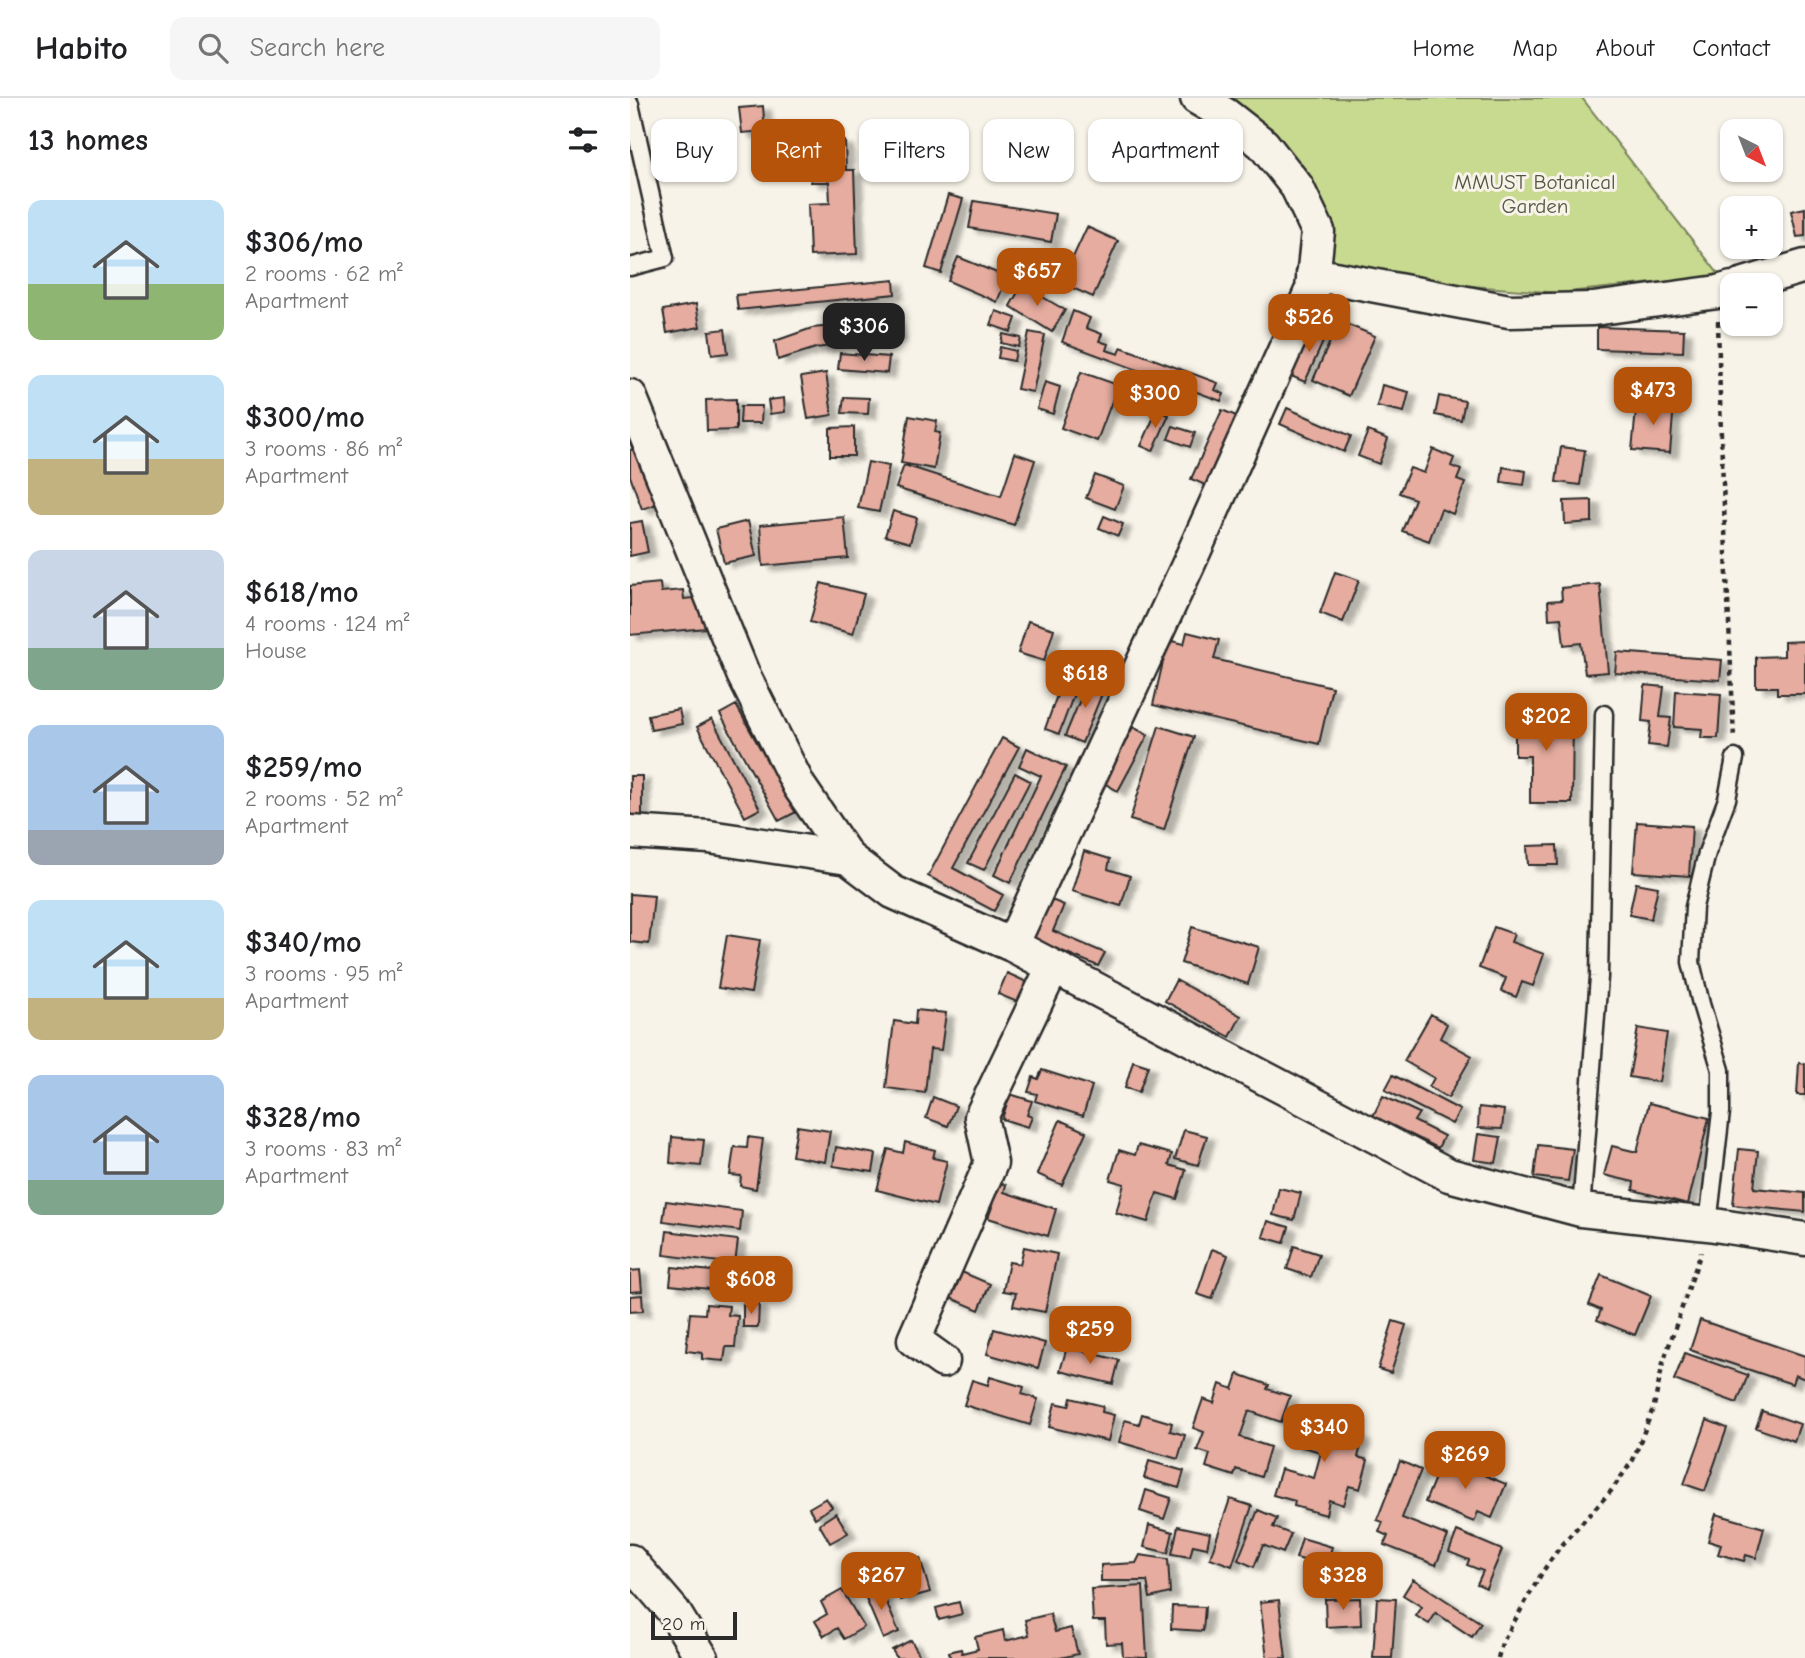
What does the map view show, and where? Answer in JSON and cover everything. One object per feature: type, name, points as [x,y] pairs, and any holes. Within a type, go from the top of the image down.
[{"type":"street","points":[[1012,945],[1312,289],[1318,231],[1297,187],[1263,144],[1226,115],[1197,98]]},
{"type":"street","points":[[1781,273],[1805,266]]},
{"type":"street","points":[[1313,274],[1508,311],[1593,309],[1720,290]]},
{"type":"street","points":[[630,396],[743,674],[799,786],[848,858],[893,892],[1012,945],[1449,1175],[1581,1210],[1708,1224],[1805,1239]]},
{"type":"street","points":[[630,832],[709,837],[848,858]]},
{"type":"street","points":[[943,1361],[914,1340],[991,1163],[981,1117],[1053,967]]},
{"type":"street","points":[[630,1561],[674,1612],[702,1658]]},
{"type":"lane","points":[[630,104],[665,258],[630,267]]},
{"type":"lane","points":[[1581,1210],[1599,977],[1604,714]]},
{"type":"lane","points":[[1708,1224],[1721,1112],[1721,1070],[1691,962],[1694,907],[1706,853],[1727,799],[1735,758]]},
{"type":"path","points":[[1727,336],[1721,436],[1735,758]]},
{"type":"path","points":[[1498,1658],[1502,1643],[1543,1571],[1562,1544],[1611,1491],[1633,1460],[1654,1406],[1662,1363],[1692,1283],[1708,1224]]},
{"type":"green space","name":"MMUST Botanical Garden","points":[[1211,98],[1582,98],[1720,276],[1558,293],[1422,282],[1324,266],[1323,219],[1243,133],[1243,119],[1230,119]]},
{"type":"building","points":[[763,106],[764,119],[751,119],[751,132],[742,133],[739,108]]},
{"type":"building","points":[[845,141],[846,170],[854,170],[857,254],[810,256],[808,204],[830,203],[829,182],[845,182]]},
{"type":"building","points":[[948,195],[963,199],[941,273],[926,268]]},
{"type":"building","points":[[974,201],[1056,214],[1051,242],[969,228]]},
{"type":"building","points":[[1805,208],[1805,236],[1797,237],[1791,211]]},
{"type":"building","points":[[1087,227],[1118,241],[1093,297],[1061,283]]},
{"type":"building","points":[[958,257],[1007,277],[997,302],[948,281]]},
{"type":"building","points":[[894,280],[895,294],[738,310],[736,295]]},
{"type":"building","points":[[1022,285],[1065,310],[1052,332],[1010,306]]},
{"type":"building","points":[[696,304],[700,327],[667,333],[663,310]]},
{"type":"building","points":[[996,311],[1016,318],[1011,332],[991,325]]},
{"type":"building","points":[[1073,311],[1090,318],[1086,328],[1102,334],[1099,341],[1108,344],[1106,350],[1119,354],[1121,347],[1218,383],[1215,390],[1224,394],[1221,401],[1062,342]]},
{"type":"building","points":[[895,320],[898,337],[816,348],[778,360],[775,341],[812,328]]},
{"type":"building","points":[[1339,321],[1375,336],[1349,396],[1313,380]]},
{"type":"building","points":[[1312,327],[1327,333],[1305,382],[1291,376]]},
{"type":"building","points":[[1597,327],[1684,330],[1683,352],[1597,349]]},
{"type":"building","points":[[725,329],[728,353],[712,355],[709,331]]},
{"type":"building","points":[[1029,332],[1045,335],[1033,392],[1017,389]]},
{"type":"building","points":[[1003,334],[1021,338],[1019,347],[1001,343]]},
{"type":"building","points":[[1000,347],[1016,351],[1014,361],[998,358]]},
{"type":"building","points":[[840,353],[889,357],[887,373],[838,369]]},
{"type":"building","points":[[1081,372],[1118,385],[1097,441],[1061,428]]},
{"type":"building","points":[[826,373],[832,415],[808,419],[801,377]]},
{"type":"building","points":[[1045,382],[1060,387],[1053,414],[1037,409]]},
{"type":"building","points":[[1382,385],[1409,392],[1404,412],[1377,406]]},
{"type":"building","points":[[1439,396],[1465,401],[1461,420],[1435,415]]},
{"type":"building","points":[[844,397],[869,398],[868,414],[842,413]]},
{"type":"building","points":[[784,398],[785,412],[770,414],[768,400]]},
{"type":"building","points":[[736,399],[736,430],[707,431],[706,400]]},
{"type":"building","points":[[1637,400],[1674,403],[1670,453],[1632,450]]},
{"type":"building","points":[[741,406],[762,406],[761,423],[740,423]]},
{"type":"building","points":[[1287,408],[1351,436],[1344,452],[1280,424]]},
{"type":"building","points":[[1157,410],[1169,415],[1153,451],[1141,446]]},
{"type":"building","points":[[1222,410],[1241,418],[1210,487],[1191,479]]},
{"type":"building","points":[[909,416],[937,421],[935,432],[940,433],[934,469],[901,463]]},
{"type":"building","points":[[1173,426],[1195,433],[1190,447],[1168,439]]},
{"type":"building","points":[[854,427],[854,456],[830,456],[830,428]]},
{"type":"building","points":[[1368,431],[1388,439],[1379,464],[1358,456]]},
{"type":"building","points":[[640,447],[660,503],[642,509],[630,476],[630,450]]},
{"type":"building","points":[[1561,447],[1585,450],[1580,485],[1556,482]]},
{"type":"building","points":[[1433,449],[1454,458],[1451,466],[1461,470],[1457,480],[1465,483],[1453,514],[1441,509],[1429,541],[1402,531],[1415,499],[1399,493],[1410,468],[1424,473]]},
{"type":"building","points":[[1015,453],[1035,460],[1014,525],[896,488],[904,465],[1001,496]]},
{"type":"building","points":[[868,462],[889,466],[879,512],[858,508]]},
{"type":"building","points":[[1503,467],[1526,471],[1524,485],[1501,482]]},
{"type":"building","points":[[1095,475],[1124,486],[1115,509],[1086,498]]},
{"type":"building","points":[[1592,500],[1592,522],[1565,524],[1564,501]]},
{"type":"building","points":[[893,511],[917,518],[910,543],[885,536]]},
{"type":"building","points":[[1104,516],[1123,524],[1118,536],[1099,528]]},
{"type":"building","points":[[844,517],[848,558],[763,566],[760,525]]},
{"type":"building","points":[[642,521],[648,552],[630,556],[630,523]]},
{"type":"building","points":[[748,521],[756,556],[724,563],[716,529]]},
{"type":"building","points":[[1335,572],[1359,580],[1343,622],[1320,613]]},
{"type":"building","points":[[660,583],[661,592],[683,590],[684,599],[703,597],[706,628],[630,635],[630,586]]},
{"type":"building","points":[[821,583],[864,594],[853,634],[810,622]]},
{"type":"building","points":[[1600,584],[1608,672],[1585,674],[1581,643],[1564,645],[1561,618],[1549,619],[1548,601],[1562,600],[1561,588]]},
{"type":"building","points":[[1028,621],[1054,629],[1044,661],[1018,653]]},
{"type":"building","points":[[1187,632],[1219,640],[1214,659],[1332,687],[1319,744],[1153,705],[1168,640],[1184,644]]},
{"type":"building","points":[[1805,641],[1805,694],[1777,694],[1777,687],[1756,687],[1756,657],[1784,656],[1784,642]]},
{"type":"building","points":[[1617,652],[1722,660],[1720,680],[1615,673]]},
{"type":"building","points":[[1066,670],[1081,675],[1059,734],[1045,729]]},
{"type":"building","points":[[1089,678],[1106,684],[1082,743],[1065,736]]},
{"type":"building","points":[[1645,685],[1664,687],[1660,717],[1671,718],[1667,747],[1648,745],[1651,722],[1642,721]]},
{"type":"building","points":[[1676,691],[1721,694],[1718,738],[1701,738],[1702,729],[1674,727]]},
{"type":"building","points":[[1515,700],[1531,700],[1531,715],[1573,715],[1572,803],[1530,803],[1530,756],[1515,756]]},
{"type":"building","points":[[736,705],[796,812],[779,821],[720,714]]},
{"type":"building","points":[[679,709],[682,724],[651,730],[648,715]]},
{"type":"building","points":[[712,719],[760,809],[745,817],[697,727]]},
{"type":"building","points":[[1159,726],[1194,737],[1164,830],[1130,820]]},
{"type":"building","points":[[1133,727],[1148,735],[1118,791],[1104,783]]},
{"type":"building","points":[[1002,738],[1019,747],[953,868],[1003,895],[994,911],[928,876]]},
{"type":"building","points":[[1027,748],[1066,767],[1010,883],[994,875],[1041,776],[1019,766]]},
{"type":"building","points":[[1015,773],[1030,781],[984,870],[968,863]]},
{"type":"building","points":[[630,776],[642,776],[642,817],[630,817]]},
{"type":"building","points":[[1637,822],[1692,826],[1689,876],[1633,872]]},
{"type":"building","points":[[1557,845],[1558,865],[1528,865],[1527,846]]},
{"type":"building","points":[[1084,851],[1110,859],[1108,869],[1130,876],[1121,906],[1072,891]]},
{"type":"building","points":[[1636,883],[1658,887],[1651,919],[1629,915]]},
{"type":"building","points":[[630,894],[654,896],[649,944],[630,942]]},
{"type":"building","points":[[1049,899],[1064,905],[1053,931],[1105,953],[1098,966],[1033,939]]},
{"type":"building","points":[[1192,927],[1259,947],[1248,984],[1181,963]]},
{"type":"building","points":[[1494,927],[1514,934],[1511,942],[1544,954],[1533,986],[1522,982],[1516,997],[1501,991],[1506,978],[1479,968]]},
{"type":"building","points":[[727,935],[760,940],[751,993],[718,988]]},
{"type":"building","points":[[1007,973],[1031,984],[1022,1004],[998,994]]},
{"type":"building","points":[[1176,980],[1241,1016],[1230,1037],[1165,1001]]},
{"type":"building","points":[[916,1010],[946,1013],[941,1050],[930,1049],[925,1093],[886,1088],[894,1021],[915,1024]]},
{"type":"building","points":[[1431,1014],[1447,1024],[1440,1038],[1472,1056],[1448,1098],[1429,1087],[1434,1078],[1404,1061]]},
{"type":"building","points":[[1638,1028],[1667,1033],[1659,1082],[1629,1077]]},
{"type":"building","points":[[1133,1061],[1148,1066],[1139,1092],[1125,1088]]},
{"type":"building","points":[[1799,1063],[1805,1064],[1805,1095],[1797,1095]]},
{"type":"building","points":[[1042,1070],[1092,1086],[1083,1116],[1035,1101],[1037,1094],[1028,1092],[1033,1077],[1038,1079]]},
{"type":"building","points":[[1393,1075],[1460,1110],[1452,1124],[1385,1090]]},
{"type":"building","points":[[1010,1094],[1032,1101],[1027,1115],[1032,1117],[1028,1127],[1002,1119]]},
{"type":"building","points":[[1383,1096],[1419,1113],[1414,1121],[1444,1136],[1438,1148],[1373,1116]]},
{"type":"building","points":[[933,1097],[956,1106],[948,1126],[926,1118]]},
{"type":"building","points":[[1649,1103],[1709,1118],[1688,1204],[1633,1190],[1634,1182],[1604,1175],[1612,1146],[1637,1152]]},
{"type":"building","points":[[1479,1107],[1504,1110],[1502,1129],[1478,1128]]},
{"type":"building","points":[[1060,1120],[1086,1132],[1062,1185],[1037,1174]]},
{"type":"building","points":[[797,1126],[830,1131],[825,1162],[792,1156]]},
{"type":"building","points":[[1184,1130],[1207,1136],[1198,1165],[1175,1159]]},
{"type":"building","points":[[1478,1134],[1501,1137],[1496,1163],[1474,1160]]},
{"type":"building","points":[[672,1137],[704,1140],[701,1166],[670,1163]]},
{"type":"building","points":[[748,1137],[763,1139],[756,1189],[740,1186],[741,1176],[730,1175],[734,1147],[747,1148]]},
{"type":"building","points":[[905,1142],[935,1150],[933,1158],[947,1161],[936,1205],[877,1190],[888,1149],[903,1153]]},
{"type":"building","points":[[1138,1145],[1172,1154],[1169,1165],[1186,1170],[1177,1199],[1157,1193],[1148,1222],[1116,1213],[1124,1184],[1110,1180],[1119,1150],[1135,1155]]},
{"type":"building","points":[[1538,1145],[1573,1149],[1568,1181],[1534,1177]]},
{"type":"building","points":[[836,1147],[876,1154],[873,1172],[833,1166]]},
{"type":"building","points":[[1739,1149],[1758,1151],[1754,1188],[1805,1193],[1805,1212],[1733,1205]]},
{"type":"building","points":[[990,1179],[1006,1185],[1004,1192],[1056,1209],[1048,1236],[988,1218],[992,1207],[983,1203]]},
{"type":"building","points":[[1279,1188],[1301,1193],[1294,1220],[1273,1215]]},
{"type":"building","points":[[666,1201],[742,1211],[740,1231],[663,1221]]},
{"type":"building","points":[[1268,1221],[1289,1227],[1284,1243],[1263,1237]]},
{"type":"building","points":[[667,1231],[738,1240],[735,1264],[664,1255]]},
{"type":"building","points":[[1294,1246],[1319,1254],[1311,1277],[1287,1269]]},
{"type":"building","points":[[1024,1247],[1057,1254],[1045,1312],[1013,1306],[1016,1293],[1003,1291],[1009,1262],[1020,1264]]},
{"type":"building","points":[[1212,1249],[1228,1255],[1212,1299],[1197,1294]]},
{"type":"building","points":[[672,1267],[732,1273],[730,1291],[670,1285]]},
{"type":"building","points":[[640,1270],[642,1291],[630,1292],[630,1271]]},
{"type":"building","points":[[957,1270],[990,1284],[979,1310],[946,1296]]},
{"type":"building","points":[[1601,1275],[1651,1296],[1635,1335],[1597,1320],[1601,1310],[1589,1305]]},
{"type":"building","points":[[642,1295],[643,1311],[630,1312],[630,1296]]},
{"type":"building","points":[[706,1304],[729,1306],[728,1315],[738,1316],[735,1347],[726,1347],[724,1361],[702,1359],[702,1353],[686,1351],[690,1313],[705,1314]]},
{"type":"building","points":[[759,1304],[758,1327],[743,1327],[743,1305]]},
{"type":"building","points":[[1700,1320],[1805,1356],[1805,1379],[1795,1375],[1792,1384],[1690,1350]]},
{"type":"building","points":[[1393,1321],[1406,1325],[1391,1373],[1378,1369]]},
{"type":"building","points":[[994,1329],[1045,1343],[1038,1368],[987,1354]]},
{"type":"building","points":[[1067,1347],[1119,1360],[1113,1384],[1060,1371]]},
{"type":"building","points":[[1685,1353],[1748,1375],[1737,1403],[1674,1380]]},
{"type":"building","points":[[1238,1374],[1269,1385],[1267,1389],[1290,1396],[1281,1422],[1249,1411],[1240,1437],[1270,1447],[1261,1477],[1236,1469],[1234,1476],[1206,1467],[1210,1454],[1197,1450],[1204,1432],[1193,1428],[1203,1399],[1214,1403],[1220,1384],[1233,1389]]},
{"type":"building","points":[[990,1377],[1024,1387],[1022,1394],[1038,1399],[1030,1425],[964,1405],[972,1380],[988,1385]]},
{"type":"building","points":[[1071,1398],[1103,1406],[1102,1412],[1114,1415],[1108,1441],[1049,1427],[1055,1403],[1069,1406]]},
{"type":"building","points":[[1762,1411],[1800,1424],[1794,1441],[1756,1428]]},
{"type":"building","points":[[1142,1414],[1172,1423],[1170,1431],[1185,1435],[1178,1459],[1119,1442],[1125,1420],[1139,1424]]},
{"type":"building","points":[[1300,1414],[1324,1421],[1326,1414],[1354,1422],[1350,1434],[1363,1438],[1358,1457],[1368,1460],[1360,1489],[1349,1486],[1343,1505],[1329,1500],[1326,1515],[1294,1506],[1295,1501],[1273,1495],[1281,1469],[1314,1478],[1321,1452],[1291,1444]]},
{"type":"building","points":[[1707,1420],[1727,1428],[1705,1491],[1684,1484]]},
{"type":"building","points":[[1443,1458],[1506,1484],[1492,1518],[1478,1512],[1474,1522],[1425,1502]]},
{"type":"building","points":[[1149,1461],[1184,1471],[1179,1488],[1144,1478]]},
{"type":"building","points":[[1400,1461],[1421,1470],[1402,1518],[1448,1536],[1436,1565],[1384,1545],[1388,1536],[1379,1532],[1383,1522],[1377,1520]]},
{"type":"building","points":[[1146,1490],[1171,1498],[1164,1519],[1140,1511]]},
{"type":"building","points":[[826,1498],[832,1507],[815,1518],[809,1508]]},
{"type":"building","points":[[1230,1499],[1252,1506],[1232,1566],[1210,1558]]},
{"type":"building","points":[[1258,1510],[1277,1518],[1273,1527],[1291,1534],[1283,1553],[1263,1545],[1254,1567],[1238,1560]]},
{"type":"building","points":[[836,1513],[848,1533],[830,1543],[819,1524]]},
{"type":"building","points":[[1716,1514],[1764,1528],[1756,1558],[1746,1555],[1744,1561],[1718,1554],[1721,1545],[1708,1541]]},
{"type":"building","points":[[1149,1525],[1173,1532],[1168,1553],[1144,1547]]},
{"type":"building","points":[[1178,1526],[1210,1533],[1207,1548],[1193,1545],[1190,1557],[1172,1554]]},
{"type":"building","points":[[1457,1531],[1502,1550],[1486,1588],[1477,1584],[1483,1571],[1467,1565],[1469,1560],[1449,1552]]},
{"type":"building","points":[[1302,1538],[1332,1547],[1326,1566],[1296,1558]]},
{"type":"building","points":[[1140,1555],[1168,1559],[1170,1593],[1150,1598],[1147,1581],[1101,1581],[1101,1565],[1136,1563]]},
{"type":"building","points":[[920,1558],[930,1592],[901,1600],[891,1566]]},
{"type":"building","points":[[1413,1579],[1481,1623],[1472,1637],[1436,1613],[1429,1624],[1416,1616],[1422,1607],[1403,1595]]},
{"type":"building","points":[[879,1585],[899,1632],[883,1639],[863,1592]]},
{"type":"building","points":[[1143,1586],[1147,1658],[1123,1657],[1122,1643],[1106,1644],[1105,1621],[1093,1621],[1091,1589]]},
{"type":"building","points":[[842,1590],[864,1627],[844,1639],[837,1628],[824,1636],[815,1621],[827,1614],[821,1602]]},
{"type":"building","points":[[1360,1598],[1361,1625],[1326,1627],[1325,1599]]},
{"type":"building","points":[[1377,1598],[1396,1599],[1392,1658],[1373,1658]]},
{"type":"building","points":[[1279,1600],[1286,1658],[1267,1658],[1260,1602]]},
{"type":"building","points":[[959,1602],[962,1614],[939,1620],[936,1608]]},
{"type":"building","points":[[1172,1606],[1205,1607],[1203,1631],[1171,1629]]},
{"type":"building","points":[[1050,1614],[1055,1632],[1071,1628],[1078,1654],[1060,1658],[951,1658],[949,1652],[961,1649],[962,1653],[978,1649],[975,1637],[1003,1630],[1005,1641],[1029,1635],[1025,1620]]},
{"type":"building","points":[[911,1640],[921,1658],[897,1658],[892,1650]]}]
